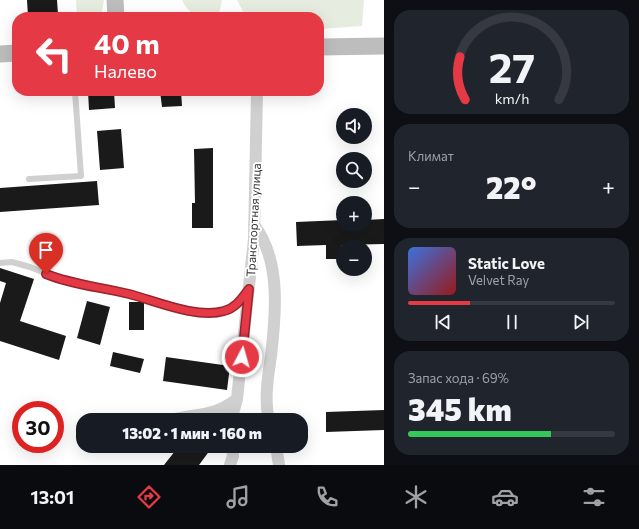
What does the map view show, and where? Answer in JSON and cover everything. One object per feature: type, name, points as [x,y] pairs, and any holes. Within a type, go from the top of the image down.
[{"type":"main road","points":[[115,0],[116,12]]},
{"type":"main road","points":[[324,47],[384,46]]},
{"type":"main road","points":[[0,54],[12,53]]},
{"type":"street","name":"Транспортная улица","points":[[233,413],[237,399],[249,289],[254,224],[257,96]]},
{"type":"street","points":[[254,224],[263,236],[271,259],[274,310],[268,380],[267,413]]},
{"type":"street","points":[[211,413],[225,408],[237,399]]},
{"type":"street","points":[[230,465],[233,453]]},
{"type":"street","points":[[277,453],[279,465]]},
{"type":"lane","points":[[29,179],[81,176],[75,96]]},
{"type":"lane","points":[[0,263],[12,262],[30,267],[67,282],[130,294],[201,313],[225,311],[239,303],[249,289]]},
{"type":"shaded area","points":[[76,0],[104,0],[102,12],[77,12]]},
{"type":"shaded area","points":[[182,0],[222,0],[219,12],[192,12],[185,6]]},
{"type":"shaded area","points":[[237,0],[364,0],[362,26],[324,29],[324,12],[243,12]]},
{"type":"building","points":[[27,0],[57,0],[58,12],[28,12]]},
{"type":"building","points":[[88,96],[114,96],[115,108],[89,110]]},
{"type":"building","points":[[161,96],[181,96],[182,106],[162,107]]},
{"type":"building","points":[[121,129],[124,168],[100,170],[97,131]]},
{"type":"building","points":[[213,148],[213,228],[192,228],[192,203],[195,203],[194,149]]},
{"type":"building","points":[[97,181],[99,205],[0,212],[0,188]]},
{"type":"building","points":[[384,219],[384,244],[372,244],[372,240],[336,240],[336,259],[326,259],[326,245],[297,246],[296,222],[336,220],[336,232],[372,232],[372,220]]},
{"type":"building","points":[[0,268],[34,279],[20,321],[66,336],[59,360],[0,341],[0,303],[6,283],[0,281]]},
{"type":"building","points":[[87,301],[110,307],[100,345],[77,338]]},
{"type":"building","points":[[129,302],[144,302],[144,330],[129,330]]},
{"type":"building","points":[[113,352],[144,359],[140,373],[110,366]]},
{"type":"building","points":[[166,357],[230,366],[227,390],[163,381]]},
{"type":"building","points":[[384,410],[384,430],[326,432],[326,412]]},
{"type":"building","points":[[173,453],[208,453],[199,465],[164,465]]},
{"type":"route","points":[[46,274],[67,282],[84,284],[130,294],[162,304],[201,313],[225,311],[239,303],[249,289],[242,357]]}]
